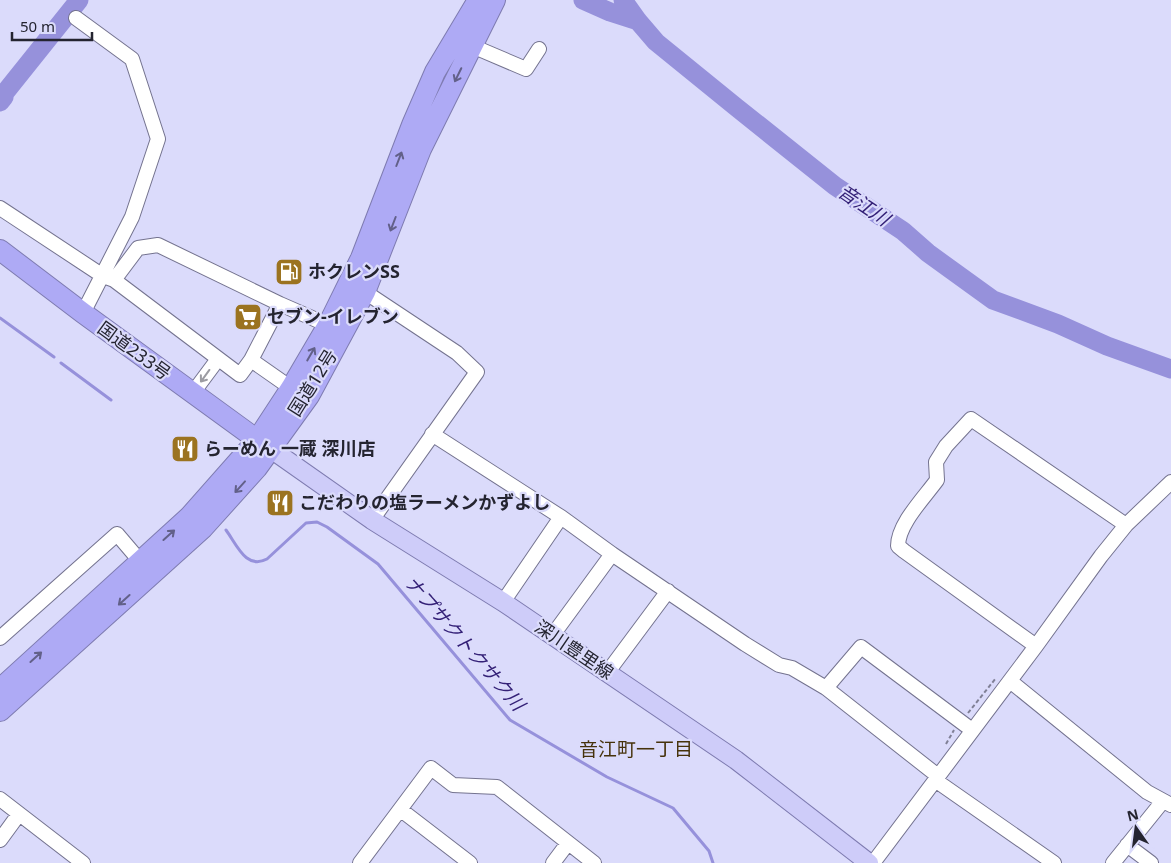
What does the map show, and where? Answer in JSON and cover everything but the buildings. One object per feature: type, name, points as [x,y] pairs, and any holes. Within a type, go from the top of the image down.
[{"type":"highway","name":"国道12号","points":[[0,710],[203,528],[257,468],[264,444],[291,388],[328,325],[360,258],[412,125],[435,72],[478,0]]},
{"type":"highway","name":"国道12号","points":[[1,687],[189,517],[264,444],[309,396],[365,292],[421,149],[495,0]]},
{"type":"highway","name":"国道233号","points":[[0,250],[192,394],[264,444]]},
{"type":"main road","name":"深川豊里線","points":[[264,444],[372,520],[503,602],[736,760],[869,863]]},
{"type":"street","points":[[76,18],[132,59],[158,139],[132,217],[108,278]]},
{"type":"street","points":[[472,46],[526,69],[539,49]]},
{"type":"street","points":[[1,212],[108,278],[240,375],[251,360],[280,304]]},
{"type":"street","points":[[83,313],[108,278],[138,248],[158,245],[328,325]]},
{"type":"street","points":[[365,292],[457,353],[477,372],[372,520]]},
{"type":"street","points":[[192,394],[218,359]]},
{"type":"street","points":[[251,360],[291,388]]},
{"type":"street","points":[[1036,646],[898,546],[898,536],[904,524],[937,480],[936,462],[946,446],[971,419],[1126,525]]},
{"type":"street","points":[[432,434],[561,517],[612,554],[770,660],[778,665],[792,668],[826,688],[936,778],[1054,863]]},
{"type":"street","points":[[873,863],[1101,556],[1126,525],[1171,482]]},
{"type":"street","points":[[503,602],[561,517]]},
{"type":"street","points":[[0,638],[117,534],[140,561]]},
{"type":"street","points":[[552,636],[612,554]]},
{"type":"street","points":[[607,673],[668,591]]},
{"type":"street","points":[[826,688],[860,647],[972,730]]},
{"type":"street","points":[[1010,681],[1147,792],[1167,803],[1127,845],[1113,863]]},
{"type":"street","points":[[360,863],[431,768],[453,785],[497,787],[594,863]]},
{"type":"street","points":[[0,798],[83,863]]},
{"type":"street","points":[[401,810],[470,863]]},
{"type":"street","points":[[0,840],[20,814]]},
{"type":"street","points":[[553,863],[568,843]]},
{"type":"street","points":[[1127,845],[1151,863]]},
{"type":"waterway","name":"音江川","points":[[0,102],[4,97],[3,95],[79,0]]},
{"type":"waterway","name":"音江川","points":[[583,0],[610,12],[638,21]]},
{"type":"waterway","name":"音江川","points":[[623,0],[656,42],[736,107],[835,186],[903,231],[928,253],[993,300],[1058,324],[1107,346],[1171,369]]},
{"type":"waterway","name":"ナプサクトクサク川","points":[[0,318],[54,357]]},
{"type":"waterway","name":"ナプサクトクサク川","points":[[61,363],[111,400]]},
{"type":"waterway","name":"ナプサクトクサク川","points":[[226,530],[238,549],[248,559],[260,562],[267,559],[306,523],[317,522],[327,527],[378,564],[510,720],[607,777],[673,808],[709,851],[713,863]]},
{"type":"place","name":"ホクレンSS","points":[[289,272]]},
{"type":"place","name":"セブン-イレブン","points":[[248,317]]},
{"type":"place","name":"らーめん 一蔵 深川店","points":[[185,449]]},
{"type":"place","name":"こだわりの塩ラーメンかずよし","points":[[280,503]]},
{"type":"district","name":"音江町一丁目","points":[[636,749]]}]
